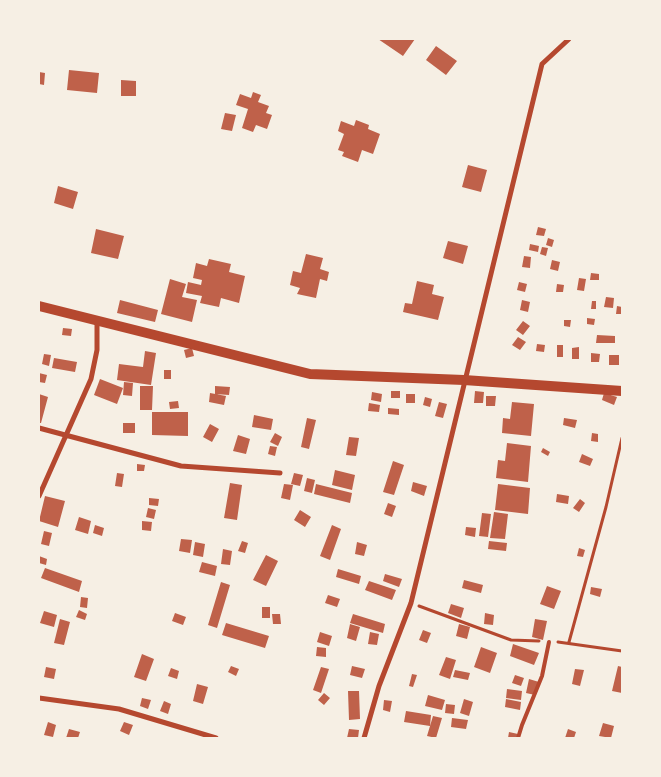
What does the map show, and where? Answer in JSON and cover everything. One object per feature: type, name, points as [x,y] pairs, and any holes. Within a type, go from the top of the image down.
[{"type":"main road","points":[[39,306],[310,374],[464,380],[622,392]]},
{"type":"street","points":[[364,738],[378,686],[412,603],[464,380],[542,64],[569,39]]},
{"type":"street","points":[[39,496],[91,379],[97,350],[97,321]]},
{"type":"street","points":[[39,428],[68,434],[181,466],[280,473]]},
{"type":"street","points":[[39,698],[119,709],[216,738]]},
{"type":"lane","points":[[518,738],[542,676],[549,642]]},
{"type":"path","points":[[569,642],[606,508],[622,438]]},
{"type":"path","points":[[412,603],[511,640],[569,642],[622,651]]},
{"type":"building","points":[[378,39],[415,39],[403,56]]},
{"type":"building","points":[[436,46],[457,61],[446,75],[426,60]]},
{"type":"building","points":[[69,70],[99,73],[97,93],[67,90]]},
{"type":"building","points":[[39,72],[45,73],[44,85],[39,84]]},
{"type":"building","points":[[121,80],[136,81],[136,96],[121,96]]},
{"type":"building","points":[[253,92],[261,95],[258,102],[269,106],[266,113],[272,115],[267,129],[256,125],[253,132],[242,128],[248,109],[236,105],[240,94],[251,98]]},
{"type":"building","points":[[225,113],[236,115],[232,131],[221,129]]},
{"type":"building","points":[[356,120],[369,125],[368,129],[380,134],[373,154],[362,150],[358,162],[342,156],[344,152],[338,150],[344,134],[338,131],[341,121],[354,126]]},
{"type":"building","points":[[468,165],[487,170],[481,192],[462,187]]},
{"type":"building","points":[[58,186],[78,192],[73,209],[54,203]]},
{"type":"building","points":[[538,227],[546,229],[544,236],[536,235]]},
{"type":"building","points":[[96,229],[124,236],[118,259],[91,253]]},
{"type":"building","points":[[548,238],[554,240],[552,247],[546,245]]},
{"type":"building","points":[[448,241],[468,246],[463,264],[443,258]]},
{"type":"building","points":[[530,244],[539,246],[538,252],[529,250]]},
{"type":"building","points":[[542,247],[548,248],[546,256],[540,254]]},
{"type":"building","points":[[306,254],[323,258],[320,269],[329,272],[327,281],[320,279],[316,298],[297,294],[300,288],[290,285],[293,271],[301,273]]},
{"type":"building","points":[[524,256],[531,257],[530,268],[522,267]]},
{"type":"building","points":[[209,259],[231,264],[229,272],[245,276],[239,303],[221,298],[219,307],[200,303],[202,296],[186,293],[188,282],[201,285],[202,280],[193,278],[196,263],[207,266]]},
{"type":"building","points":[[552,260],[560,262],[558,271],[550,269]]},
{"type":"building","points":[[591,273],[599,274],[599,280],[590,280]]},
{"type":"building","points":[[579,278],[586,279],[584,291],[577,290]]},
{"type":"building","points":[[170,279],[186,284],[182,297],[197,300],[192,322],[161,314]]},
{"type":"building","points":[[417,281],[434,285],[432,294],[444,297],[438,320],[403,312],[405,303],[412,304]]},
{"type":"building","points":[[519,282],[527,284],[525,292],[517,290]]},
{"type":"building","points":[[557,284],[564,285],[563,292],[556,292]]},
{"type":"building","points":[[606,297],[614,298],[613,308],[604,307]]},
{"type":"building","points":[[120,300],[158,310],[155,322],[117,313]]},
{"type":"building","points":[[522,300],[530,302],[528,312],[520,310]]},
{"type":"building","points":[[592,301],[596,301],[596,309],[591,309]]},
{"type":"building","points":[[617,306],[622,307],[622,314],[616,314]]},
{"type":"building","points":[[587,318],[595,319],[594,325],[587,324]]},
{"type":"building","points":[[564,320],[571,320],[570,327],[564,326]]},
{"type":"building","points":[[523,321],[530,326],[523,335],[516,330]]},
{"type":"building","points":[[63,328],[72,329],[71,336],[62,335]]},
{"type":"building","points":[[597,335],[615,336],[615,343],[596,343]]},
{"type":"building","points":[[518,337],[526,342],[520,350],[512,345]]},
{"type":"building","points":[[537,344],[545,345],[544,352],[536,351]]},
{"type":"building","points":[[557,345],[563,345],[563,357],[557,357]]},
{"type":"building","points":[[579,347],[579,359],[572,359],[572,348]]},
{"type":"building","points":[[192,348],[194,356],[186,358],[184,350]]},
{"type":"building","points":[[145,351],[156,353],[151,385],[117,380],[119,364],[143,367]]},
{"type":"building","points":[[591,353],[600,354],[599,362],[591,362]]},
{"type":"building","points":[[44,354],[51,355],[49,366],[42,364]]},
{"type":"building","points":[[609,355],[619,355],[619,365],[609,365]]},
{"type":"building","points":[[54,358],[77,362],[75,372],[52,368]]},
{"type":"building","points":[[164,370],[171,370],[171,379],[164,379]]},
{"type":"building","points":[[39,373],[47,375],[45,383],[39,382]]},
{"type":"building","points":[[100,379],[123,388],[117,404],[94,395]]},
{"type":"building","points":[[124,382],[133,383],[132,396],[123,395]]},
{"type":"building","points":[[140,386],[153,386],[152,410],[140,410]]},
{"type":"building","points":[[215,386],[230,387],[229,395],[215,394]]},
{"type":"building","points":[[391,391],[400,391],[400,398],[391,398]]},
{"type":"building","points":[[475,391],[484,392],[483,403],[474,403]]},
{"type":"building","points":[[372,392],[382,394],[381,402],[371,400]]},
{"type":"building","points":[[210,393],[226,396],[224,405],[209,402]]},
{"type":"building","points":[[604,393],[617,397],[614,405],[602,400]]},
{"type":"building","points":[[39,394],[48,397],[41,423],[39,423]]},
{"type":"building","points":[[406,394],[415,394],[415,403],[406,403]]},
{"type":"building","points":[[486,396],[496,396],[495,406],[486,406]]},
{"type":"building","points":[[425,397],[432,399],[430,407],[423,405]]},
{"type":"building","points":[[178,401],[179,408],[170,409],[169,402]]},
{"type":"building","points":[[439,402],[447,404],[443,418],[435,416]]},
{"type":"building","points":[[512,402],[534,404],[531,436],[502,433],[503,418],[510,419]]},
{"type":"building","points":[[369,403],[380,405],[379,412],[368,411]]},
{"type":"building","points":[[388,408],[399,409],[399,415],[388,414]]},
{"type":"building","points":[[152,412],[188,412],[188,436],[152,435]]},
{"type":"building","points":[[254,415],[273,419],[271,430],[252,427]]},
{"type":"building","points":[[307,418],[316,420],[309,449],[301,447]]},
{"type":"building","points":[[564,418],[577,420],[575,428],[563,425]]},
{"type":"building","points":[[123,423],[135,423],[135,433],[123,433]]},
{"type":"building","points":[[210,424],[219,429],[212,442],[203,437]]},
{"type":"building","points":[[275,433],[282,437],[278,446],[270,442]]},
{"type":"building","points":[[592,433],[598,434],[598,442],[591,441]]},
{"type":"building","points":[[238,435],[250,439],[246,454],[233,451]]},
{"type":"building","points":[[349,437],[359,438],[356,456],[346,455]]},
{"type":"building","points":[[507,443],[531,446],[528,482],[496,478],[498,460],[505,461]]},
{"type":"building","points":[[270,446],[277,447],[275,456],[268,454]]},
{"type":"building","points":[[543,448],[550,452],[548,456],[541,452]]},
{"type":"building","points":[[582,454],[593,459],[590,466],[579,462]]},
{"type":"building","points":[[393,461],[404,465],[394,495],[383,492]]},
{"type":"building","points":[[137,464],[145,465],[144,471],[137,471]]},
{"type":"building","points":[[335,470],[355,475],[352,490],[332,485]]},
{"type":"building","points":[[117,473],[124,474],[122,487],[115,486]]},
{"type":"building","points":[[294,473],[303,475],[300,486],[291,484]]},
{"type":"building","points":[[307,478],[315,480],[312,493],[304,491]]},
{"type":"building","points":[[413,482],[427,486],[424,496],[411,491]]},
{"type":"building","points":[[230,483],[242,485],[237,520],[224,518]]},
{"type":"building","points":[[284,484],[293,485],[290,500],[281,498]]},
{"type":"building","points":[[316,484],[352,493],[350,503],[314,494]]},
{"type":"building","points":[[498,484],[530,488],[528,514],[495,510]]},
{"type":"building","points":[[557,494],[569,496],[568,504],[556,502]]},
{"type":"building","points":[[45,496],[65,501],[58,527],[39,521]]},
{"type":"building","points":[[149,498],[159,499],[158,506],[149,505]]},
{"type":"building","points":[[580,499],[585,503],[579,512],[573,508]]},
{"type":"building","points":[[388,503],[396,506],[392,517],[384,514]]},
{"type":"building","points":[[148,508],[156,510],[154,519],[146,517]]},
{"type":"building","points":[[300,510],[311,517],[305,527],[294,520]]},
{"type":"building","points":[[494,512],[508,514],[505,539],[490,538]]},
{"type":"building","points":[[482,513],[491,514],[488,537],[479,536]]},
{"type":"building","points":[[79,517],[91,521],[88,534],[75,530]]},
{"type":"building","points":[[142,521],[152,522],[151,531],[142,530]]},
{"type":"building","points":[[95,525],[104,528],[102,536],[93,533]]},
{"type":"building","points":[[332,525],[341,529],[330,560],[320,556]]},
{"type":"building","points":[[466,527],[476,528],[475,537],[465,535]]},
{"type":"building","points":[[44,531],[52,533],[49,546],[41,544]]},
{"type":"building","points":[[181,539],[192,540],[190,553],[179,551]]},
{"type":"building","points":[[242,541],[248,543],[245,553],[238,551]]},
{"type":"building","points":[[489,541],[507,543],[506,551],[488,549]]},
{"type":"building","points":[[195,542],[205,544],[203,557],[193,555]]},
{"type":"building","points":[[357,542],[367,545],[364,556],[355,554]]},
{"type":"building","points":[[579,548],[585,550],[583,557],[577,556]]},
{"type":"building","points":[[223,549],[232,551],[230,565],[221,564]]},
{"type":"building","points":[[266,555],[278,561],[266,586],[253,580]]},
{"type":"building","points":[[39,556],[47,559],[46,565],[39,563]]},
{"type":"building","points":[[202,562],[217,566],[215,576],[199,572]]},
{"type":"building","points":[[45,568],[82,581],[79,592],[41,578]]},
{"type":"building","points":[[338,569],[361,576],[359,584],[336,577]]},
{"type":"building","points":[[385,574],[402,579],[399,587],[383,581]]},
{"type":"building","points":[[464,580],[483,585],[481,593],[462,588]]},
{"type":"building","points":[[369,581],[396,590],[392,600],[365,590]]},
{"type":"building","points":[[221,582],[230,585],[217,628],[208,625]]},
{"type":"building","points":[[547,586],[561,591],[554,609],[540,604]]},
{"type":"building","points":[[591,587],[602,589],[600,597],[590,594]]},
{"type":"building","points":[[328,595],[340,599],[337,607],[325,603]]},
{"type":"building","points":[[81,597],[88,598],[87,608],[80,607]]},
{"type":"building","points":[[451,604],[464,608],[461,618],[448,613]]},
{"type":"building","points":[[262,607],[270,607],[270,618],[262,618]]},
{"type":"building","points":[[79,610],[87,614],[85,620],[76,617]]},
{"type":"building","points":[[44,611],[57,615],[54,627],[40,623]]},
{"type":"building","points":[[175,613],[186,617],[183,625],[172,621]]},
{"type":"building","points":[[485,613],[494,615],[493,625],[484,624]]},
{"type":"building","points":[[272,614],[280,614],[281,624],[273,624]]},
{"type":"building","points":[[353,614],[385,624],[383,633],[350,623]]},
{"type":"building","points":[[60,619],[70,622],[64,645],[54,643]]},
{"type":"building","points":[[535,619],[547,621],[543,640],[532,637]]},
{"type":"building","points":[[226,623],[269,636],[265,648],[222,635]]},
{"type":"building","points":[[350,624],[360,627],[356,641],[347,638]]},
{"type":"building","points":[[459,624],[470,627],[467,639],[456,636]]},
{"type":"building","points":[[423,630],[431,633],[427,643],[419,640]]},
{"type":"building","points":[[320,632],[332,636],[329,646],[317,642]]},
{"type":"building","points":[[370,632],[379,634],[377,645],[368,644]]},
{"type":"building","points":[[513,644],[539,653],[534,665],[510,656]]},
{"type":"building","points":[[317,647],[326,648],[326,657],[316,656]]},
{"type":"building","points":[[481,647],[497,653],[490,673],[474,667]]},
{"type":"building","points":[[142,654],[154,659],[146,681],[134,677]]},
{"type":"building","points":[[446,657],[456,660],[450,679],[439,675]]},
{"type":"building","points":[[231,666],[239,669],[236,676],[228,672]]},
{"type":"building","points":[[352,666],[365,669],[362,678],[350,675]]},
{"type":"building","points":[[618,666],[622,667],[622,693],[612,691]]},
{"type":"building","points":[[46,667],[56,669],[54,679],[44,677]]},
{"type":"building","points":[[321,667],[329,669],[321,693],[313,690]]},
{"type":"building","points":[[171,668],[179,671],[177,679],[168,676]]},
{"type":"building","points":[[575,669],[584,670],[580,686],[572,684]]},
{"type":"building","points":[[455,670],[470,673],[468,680],[453,677]]},
{"type":"building","points":[[412,674],[417,675],[413,687],[409,686]]},
{"type":"building","points":[[515,675],[524,678],[521,686],[512,683]]},
{"type":"building","points":[[529,679],[539,682],[535,695],[526,693]]},
{"type":"building","points":[[197,684],[208,687],[203,704],[193,701]]},
{"type":"building","points":[[507,689],[522,691],[521,700],[506,698]]},
{"type":"building","points":[[348,691],[359,691],[360,719],[349,720]]},
{"type":"building","points":[[324,693],[330,698],[324,705],[318,700]]},
{"type":"building","points":[[428,695],[445,700],[442,710],[425,706]]},
{"type":"building","points":[[142,698],[151,700],[148,709],[140,706]]},
{"type":"building","points":[[464,699],[473,702],[469,716],[460,713]]},
{"type":"building","points":[[506,699],[521,702],[520,710],[505,707]]},
{"type":"building","points":[[384,700],[392,701],[390,712],[383,710]]},
{"type":"building","points":[[164,701],[171,704],[168,714],[160,711]]},
{"type":"building","points":[[446,704],[455,705],[454,714],[445,713]]},
{"type":"building","points":[[406,711],[431,715],[430,726],[404,722]]},
{"type":"building","points":[[433,716],[442,718],[436,738],[427,736]]},
{"type":"building","points":[[452,718],[468,720],[466,729],[451,727]]},
{"type":"building","points":[[48,722],[56,725],[53,737],[44,735]]},
{"type":"building","points":[[124,722],[133,725],[129,735],[120,731]]},
{"type":"building","points":[[603,723],[614,726],[611,738],[599,736]]},
{"type":"building","points":[[69,729],[80,732],[78,738],[66,738]]},
{"type":"building","points":[[349,729],[359,730],[358,738],[347,738]]},
{"type":"building","points":[[568,729],[576,732],[574,738],[565,738]]},
{"type":"building","points":[[509,732],[518,734],[517,738],[508,738]]}]
